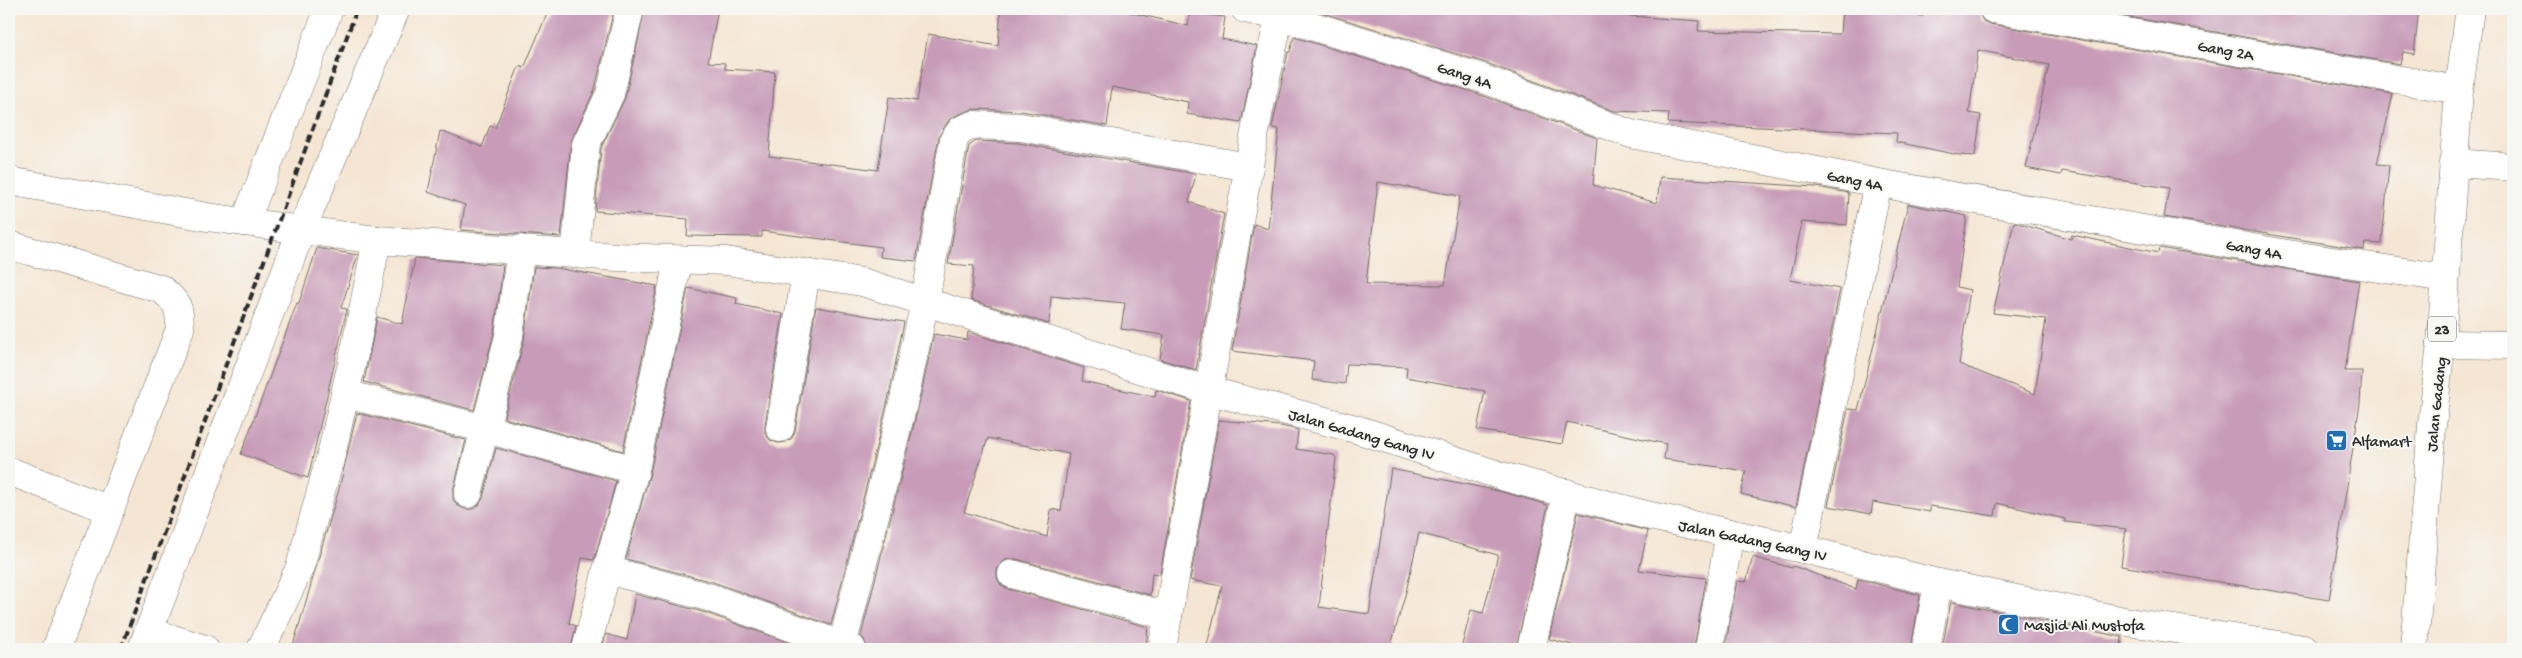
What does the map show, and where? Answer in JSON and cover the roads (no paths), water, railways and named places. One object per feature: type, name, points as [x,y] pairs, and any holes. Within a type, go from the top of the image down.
[{"type":"main road","points":[[245,222],[329,9]]},
{"type":"main road","points":[[205,649],[145,640],[301,230],[396,9]]},
{"type":"main road","points":[[575,254],[586,144],[610,94],[630,9]]},
{"type":"main road","name":"Gang 4A","points":[[1246,9],[1280,12],[1481,78],[1631,134],[1878,184],[2445,278]]},
{"type":"main road","name":"Gang 2A","points":[[1993,9],[2459,90]]},
{"type":"main road","name":"Jalan Gadang","points":[[2414,649],[2432,425],[2441,344],[2459,90],[2470,9]]},
{"type":"main road","points":[[1162,649],[1249,167],[1280,12]]},
{"type":"main road","points":[[607,570],[708,597],[847,648],[904,404],[925,301],[954,139],[961,130],[973,125],[1020,127],[1249,167]]},
{"type":"main road","points":[[2453,163],[2513,167]]},
{"type":"main road","name":"Jalan Gadang Gang IV","points":[[9,181],[245,222],[377,240],[678,261],[726,261],[862,282],[1210,391],[1356,429],[1646,515],[1803,549],[1938,582],[2129,622],[2304,649]]},
{"type":"main road","points":[[1803,549],[1878,184]]},
{"type":"main road","points":[[260,649],[300,567],[332,451],[377,240]]},
{"type":"main road","points":[[9,245],[161,289],[175,300],[180,316],[180,329],[56,649]]},
{"type":"main road","points":[[468,494],[509,336],[521,249]]},
{"type":"main road","points":[[586,649],[635,470],[678,261]]},
{"type":"main road","points":[[780,428],[806,273]]},
{"type":"main road","points":[[2441,344],[2513,345]]},
{"type":"main road","points":[[345,394],[486,429],[635,470]]},
{"type":"main road","points":[[9,471],[110,510]]},
{"type":"main road","points":[[1531,649],[1567,493]]},
{"type":"main road","points":[[1708,649],[1730,533]]},
{"type":"main road","points":[[1012,574],[1168,616]]},
{"type":"main road","points":[[1926,649],[1938,582]]},
{"type":"railway","points":[[121,649],[357,9]]},
{"type":"place","name":"Alfamart","points":[[2336,440]]},
{"type":"place","name":"Masjid Ali Mustofa","points":[[2008,624]]}]
